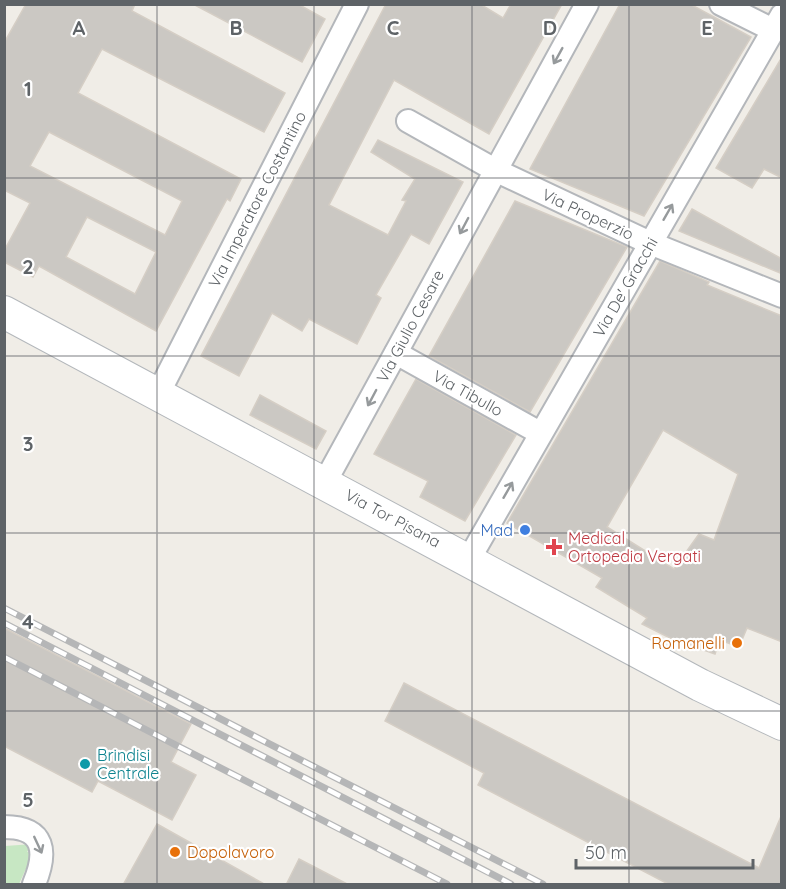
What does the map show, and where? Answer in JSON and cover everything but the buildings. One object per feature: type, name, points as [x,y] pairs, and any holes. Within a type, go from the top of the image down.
[{"type":"main road","name":"Via Tor Pisana","points":[[4,312],[469,559],[700,685],[782,724]]},
{"type":"street","name":"Via Imperatore Costantino","points":[[158,394],[357,4]]},
{"type":"street","name":"Via Giulio Cesare","points":[[325,482],[587,4]]},
{"type":"street","points":[[721,4],[777,23]]},
{"type":"street","name":"Via De' Gracchi","points":[[469,559],[777,23]]},
{"type":"street","points":[[408,121],[495,170]]},
{"type":"street","name":"Via Properzio","points":[[495,170],[650,243],[782,296]]},
{"type":"street","name":"Via Tibullo","points":[[396,353],[540,433]]},
{"type":"street","points":[[4,827],[25,830],[34,836],[39,844],[42,863],[34,885]]},
{"type":"green space","points":[[33,844],[27,852],[34,851],[19,884],[5,884],[5,846]]},
{"type":"railway","points":[[4,608],[543,884]]},
{"type":"railway","points":[[4,623],[511,884]]},
{"type":"railway","points":[[4,657],[447,884]]},
{"type":"place","name":"Mad","points":[[525,530]]},
{"type":"place","name":"Medical Ortopedia Vergati","points":[[554,547]]},
{"type":"place","name":"Romanelli","points":[[737,643]]},
{"type":"place","name":"Brindisi Centrale","points":[[85,764]]},
{"type":"place","name":"Dopolavoro","points":[[175,852]]}]
